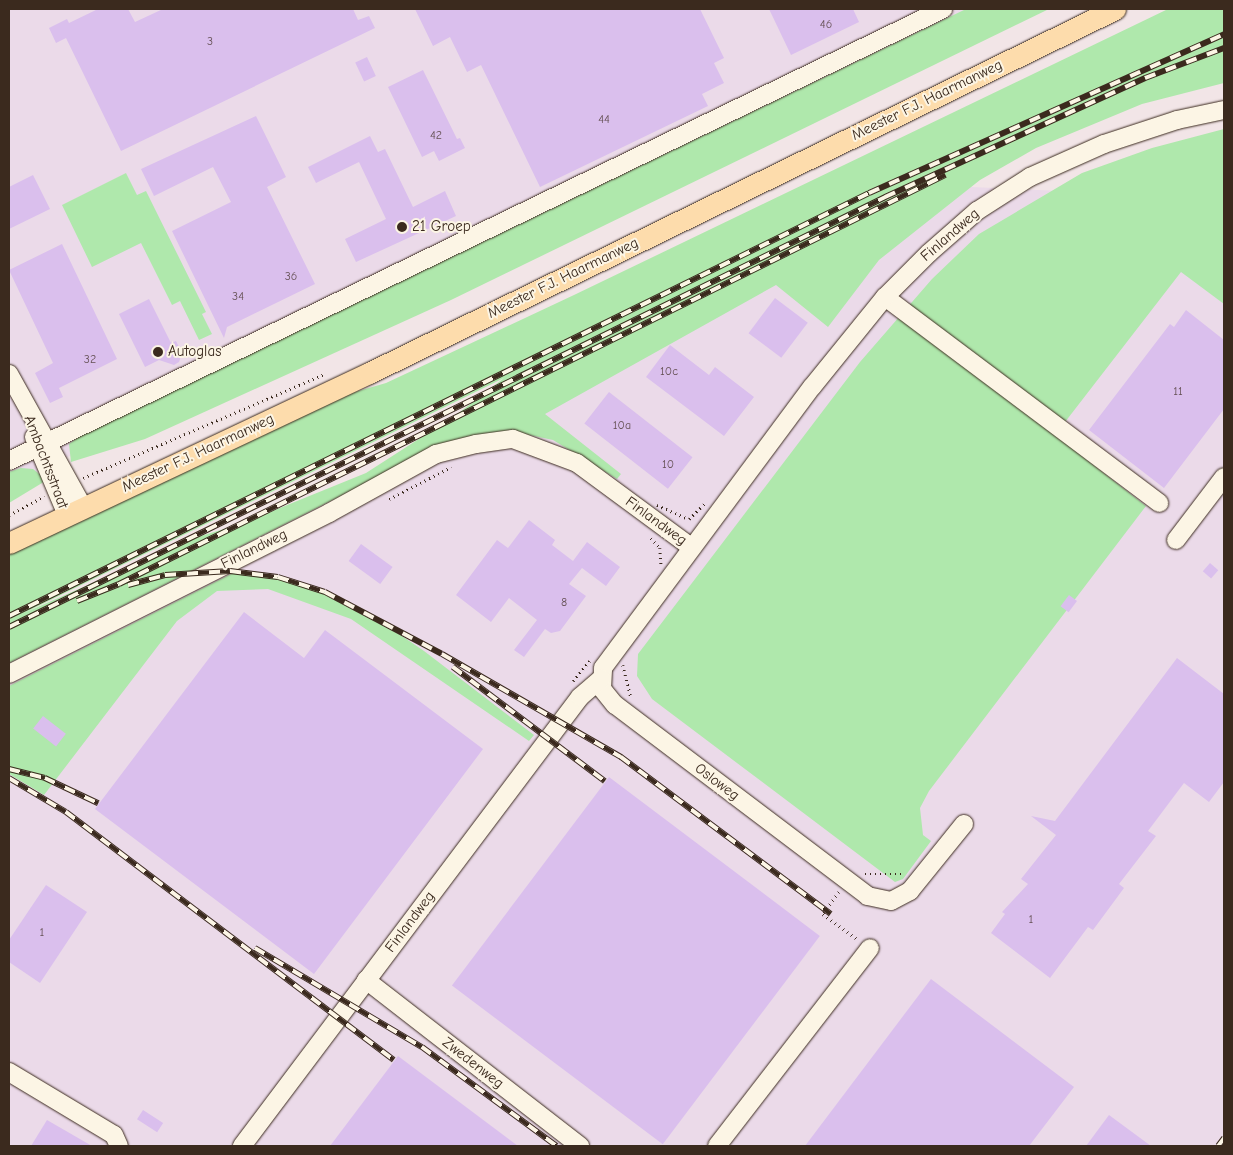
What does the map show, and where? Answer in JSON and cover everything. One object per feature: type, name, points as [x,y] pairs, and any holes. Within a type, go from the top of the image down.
[{"type":"main road","name":"Meester F.J. Haarmanweg","points":[[9,543],[368,373],[1115,9]]},
{"type":"street","points":[[9,461],[943,9]]},
{"type":"street","name":"Finlandweg","points":[[9,674],[329,513],[436,454],[476,444],[513,440],[577,463],[691,547],[812,387],[885,297],[977,211],[1030,177],[1104,144],[1177,120],[1224,110]]},
{"type":"street","points":[[885,297],[1159,503]]},
{"type":"street","name":"Ambachtsstraat","points":[[9,374],[75,511]]},
{"type":"street","name":"Ambachtsstraat","points":[[43,445],[56,490],[75,511]]},
{"type":"street","points":[[1176,540],[1224,477]]},
{"type":"street","points":[[601,679],[603,668],[615,650],[691,547]]},
{"type":"street","name":"Finlandweg","points":[[242,1146],[580,697],[601,679]]},
{"type":"street","name":"Osloweg","points":[[601,679],[602,689],[615,705],[853,876],[868,896],[891,901],[910,891],[928,873],[964,824]]},
{"type":"street","points":[[717,1146],[870,948]]},
{"type":"street","name":"Zwedenweg","points":[[366,980],[580,1146]]},
{"type":"street","points":[[9,1072],[114,1136],[119,1146]]},
{"type":"path","points":[[388,500],[457,464]]},
{"type":"path","points":[[9,515],[56,490]]},
{"type":"path","points":[[615,650],[621,656],[630,698],[638,704]]},
{"type":"path","points":[[870,948],[823,914],[853,876],[928,873]]},
{"type":"shaded area","points":[[9,9],[1003,9],[9,485]]},
{"type":"shaded area","points":[[1224,161],[1224,1146],[9,1146],[9,640],[527,408],[948,186],[1083,192]]},
{"type":"green space","points":[[966,9],[1049,9],[451,300],[145,439],[71,462],[69,444],[80,436]]},
{"type":"green space","points":[[1168,9],[1224,9],[1224,83],[1142,104],[1036,148],[980,180],[879,260],[828,327],[776,285],[545,414],[621,474],[617,479],[553,440],[520,433],[408,462],[9,663],[9,554],[348,394],[386,383],[574,295]],"holes":[[[504,378],[456,415],[366,473],[238,525],[197,537],[24,613]]]},
{"type":"green space","points":[[1224,129],[1224,304],[1181,272],[1055,435],[1146,506],[929,791],[920,808],[923,835],[931,841],[903,879],[895,882],[652,699],[637,676],[638,654],[860,362],[932,279],[979,234],[1082,173],[1152,148]]},
{"type":"green space","points":[[126,173],[137,195],[146,191],[206,312],[202,314],[212,334],[199,340],[180,301],[172,305],[141,243],[92,267],[62,205]]},
{"type":"green space","points":[[21,468],[33,469],[47,480],[9,503],[9,472]]},
{"type":"green space","points":[[237,571],[261,573],[311,586],[361,608],[424,651],[534,735],[529,741],[351,619],[268,589],[217,591],[177,621],[44,795],[9,774],[9,686]]},
{"type":"building","points":[[98,9],[128,9],[135,22],[163,9],[353,9],[358,20],[369,16],[375,28],[121,151],[66,38],[56,43],[49,28],[67,19],[69,23]]},
{"type":"building","points":[[415,9],[700,9],[724,58],[714,63],[724,83],[702,94],[708,106],[540,187],[481,65],[467,72],[450,37],[433,46]]},
{"type":"building","points":[[769,9],[853,9],[859,22],[791,55]]},
{"type":"building","points":[[367,57],[376,76],[364,82],[355,62]]},
{"type":"building","points":[[423,70],[457,139],[460,138],[465,148],[439,161],[434,151],[422,157],[388,87]]},
{"type":"building","points":[[256,116],[286,177],[267,187],[315,284],[227,327],[224,338],[172,231],[231,202],[213,167],[154,196],[141,169]]},
{"type":"building","points":[[370,136],[378,152],[385,149],[413,207],[445,191],[456,216],[356,262],[345,239],[386,219],[359,162],[316,183],[308,167]]},
{"type":"building","points":[[33,175],[50,209],[9,229],[9,187]]},
{"type":"building","points":[[62,244],[117,359],[59,388],[63,397],[50,403],[35,373],[53,363],[9,270]]},
{"type":"building","points":[[775,298],[808,323],[781,358],[749,333]]},
{"type":"building","points":[[149,299],[171,343],[176,341],[182,353],[179,362],[174,365],[159,360],[145,367],[119,314]]},
{"type":"building","points":[[1186,310],[1224,340],[1224,409],[1164,488],[1089,430],[1170,324],[1174,327]]},
{"type":"building","points":[[670,345],[709,375],[715,367],[754,397],[724,436],[646,377]]},
{"type":"building","points":[[609,392],[693,457],[668,489],[584,424]]},
{"type":"building","points":[[529,520],[555,540],[552,545],[573,561],[587,542],[620,567],[606,586],[582,568],[569,584],[586,596],[560,631],[551,633],[545,629],[524,657],[514,650],[537,620],[509,598],[491,622],[456,595],[497,540],[508,548]]},
{"type":"building","points":[[361,544],[393,567],[380,584],[349,561]]},
{"type":"building","points":[[1210,563],[1218,570],[1211,579],[1203,571]]},
{"type":"building","points":[[1069,595],[1077,601],[1069,612],[1061,606]]},
{"type":"building","points":[[244,612],[304,658],[325,630],[483,749],[314,974],[95,809]]},
{"type":"building","points":[[1177,658],[1224,694],[1224,782],[1209,802],[1184,783],[1148,831],[1156,836],[1119,884],[1124,888],[1093,930],[1088,927],[1050,978],[991,933],[1005,914],[1002,912],[1028,884],[1021,879],[1056,835],[1031,816],[1055,821]]},
{"type":"building","points":[[43,716],[66,734],[56,746],[33,729]]},
{"type":"building","points":[[609,777],[820,936],[663,1144],[452,985]]},
{"type":"building","points":[[46,885],[87,912],[40,983],[9,962],[9,940]]},
{"type":"building","points":[[931,979],[1074,1087],[1029,1146],[805,1146]]},
{"type":"building","points":[[398,1056],[518,1146],[330,1146]]},
{"type":"building","points":[[143,1110],[163,1123],[157,1132],[137,1119]]},
{"type":"building","points":[[1109,1115],[1151,1146],[1086,1146]]},
{"type":"building","points":[[47,1120],[92,1146],[31,1146]]},
{"type":"railway","points":[[9,616],[869,193],[1224,34]]},
{"type":"railway","points":[[9,627],[885,197],[1145,78],[1224,48]]},
{"type":"railway","points":[[77,601],[119,584],[945,175]]},
{"type":"railway","points":[[128,585],[165,575],[230,571],[278,577],[325,592],[442,654],[621,757],[831,914]]},
{"type":"railway","points":[[453,667],[605,781]]},
{"type":"railway","points":[[9,769],[45,778],[98,803]]},
{"type":"railway","points":[[9,778],[66,812],[394,1060]]},
{"type":"railway","points":[[255,948],[422,1047],[557,1146]]},
{"type":"railway","points":[[1218,1146],[1224,1138]]},
{"type":"place","name":"21 Groep","points":[[402,227]]},
{"type":"place","name":"Autoglas","points":[[158,352]]}]
